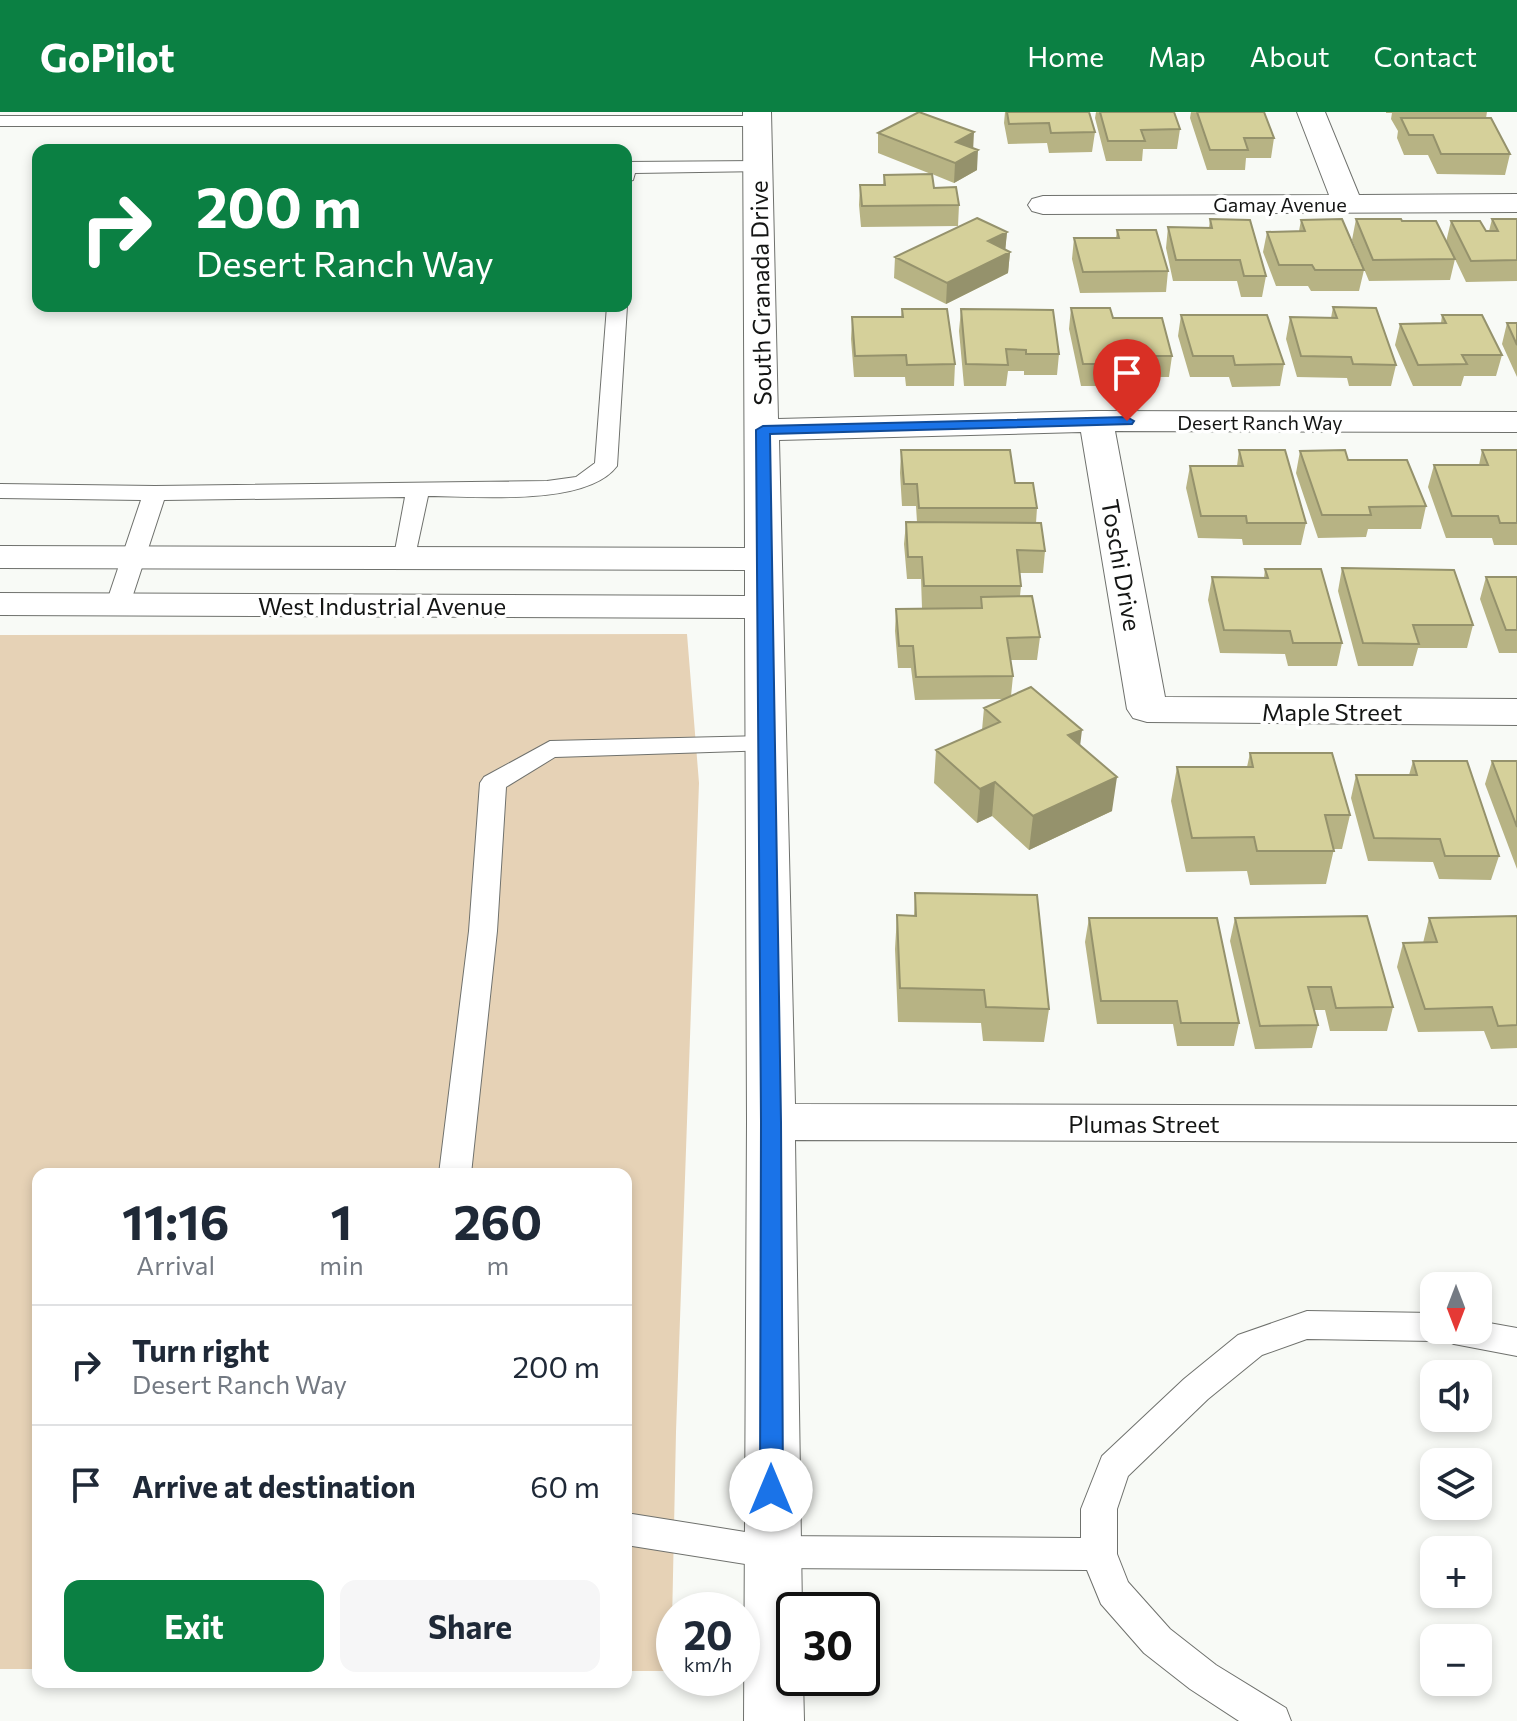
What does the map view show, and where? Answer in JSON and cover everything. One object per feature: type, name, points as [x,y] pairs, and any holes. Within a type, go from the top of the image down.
[{"type":"street","points":[[1311,112],[1347,203]]},
{"type":"street","name":"South Granada Drive","points":[[757,116],[771,1122],[774,1721]]},
{"type":"street","name":"Gamay Avenue","points":[[1043,205],[1517,203]]},
{"type":"street","name":"Desert Ranch Way","points":[[763,430],[1096,421],[1517,422]]},
{"type":"street","name":"Toschi Drive","points":[[1096,421],[1147,709]]},
{"type":"street","name":"West Industrial Avenue","points":[[0,557],[763,559]]},
{"type":"street","name":"West Industrial Avenue","points":[[0,604],[763,607]]},
{"type":"street","name":"Maple Street","points":[[1147,709],[1517,712]]},
{"type":"street","name":"Plumas Street","points":[[771,1122],[1517,1124]]},
{"type":"lane","points":[[0,121],[757,116]]},
{"type":"lane","points":[[632,168],[758,167]]},
{"type":"lane","points":[[0,491],[155,493],[547,488],[582,483],[606,466],[617,312]]},
{"type":"lane","points":[[406,556],[418,489]]},
{"type":"lane","points":[[118,604],[155,493]]},
{"type":"lane","points":[[456,1168],[483,931],[493,783],[550,749],[765,744]]},
{"type":"lane","points":[[1272,1721],[1203,1677],[1157,1641],[1114,1592],[1099,1554],[1099,1509],[1114,1467],[1196,1389],[1250,1345],[1307,1325],[1420,1327]]},
{"type":"lane","points":[[1492,1337],[1517,1342]]},
{"type":"lane","points":[[632,1530],[771,1552],[1099,1554]]},
{"type":"shaded area","points":[[687,634],[699,783],[673,1592],[656,1592],[656,1671],[632,1671],[632,1168],[32,1168],[32,1669],[0,1669],[0,635]]},
{"type":"building","points":[[919,112],[974,132],[956,142],[978,150],[955,163],[878,133]]},
{"type":"building","points":[[1007,112],[1089,112],[1095,132],[1051,133],[1049,123],[1009,124]]},
{"type":"building","points":[[1100,112],[1174,112],[1180,129],[1141,130],[1145,141],[1108,141]]},
{"type":"building","points":[[1197,112],[1264,112],[1274,138],[1244,138],[1248,150],[1210,150]]},
{"type":"building","points":[[1401,118],[1491,118],[1510,154],[1441,154],[1433,135],[1409,135]]},
{"type":"building","points":[[932,174],[934,188],[956,187],[959,205],[862,206],[860,185],[885,185],[884,175]]},
{"type":"building","points":[[977,218],[1007,232],[988,241],[1010,252],[947,283],[895,257]]},
{"type":"building","points":[[1210,219],[1250,220],[1266,276],[1244,276],[1240,260],[1176,260],[1168,227],[1212,228]]},
{"type":"building","points":[[1342,219],[1364,270],[1315,270],[1312,265],[1279,265],[1267,232],[1305,231],[1301,220]]},
{"type":"building","points":[[1356,219],[1436,221],[1455,259],[1373,260]]},
{"type":"building","points":[[1492,219],[1517,219],[1517,260],[1471,261],[1451,221],[1480,221],[1486,231],[1498,231]]},
{"type":"building","points":[[1117,230],[1156,230],[1168,271],[1083,272],[1074,238],[1119,238]]},
{"type":"building","points":[[1333,307],[1376,308],[1396,365],[1353,364],[1351,357],[1301,356],[1290,317],[1337,318]]},
{"type":"building","points":[[1071,308],[1110,308],[1113,318],[1162,318],[1172,356],[1122,356],[1123,364],[1083,364]]},
{"type":"building","points":[[902,309],[947,309],[955,364],[907,365],[906,355],[855,356],[852,317],[903,317]]},
{"type":"building","points":[[961,309],[1053,310],[1059,354],[1026,354],[1026,350],[1006,349],[1008,365],[966,364]]},
{"type":"building","points":[[1181,315],[1267,315],[1284,364],[1235,365],[1233,356],[1193,356]]},
{"type":"building","points":[[1442,315],[1482,315],[1502,355],[1462,355],[1467,364],[1418,365],[1400,324],[1446,323]]},
{"type":"building","points":[[1507,323],[1517,323],[1517,345]]},
{"type":"building","points":[[901,450],[1010,450],[1015,483],[1033,483],[1037,508],[919,508],[917,484],[904,484]]},
{"type":"building","points":[[1239,450],[1285,450],[1306,523],[1247,523],[1246,516],[1201,516],[1190,466],[1243,466]]},
{"type":"building","points":[[1345,450],[1348,460],[1407,460],[1426,506],[1369,507],[1371,515],[1322,515],[1300,451]]},
{"type":"building","points":[[1482,450],[1517,450],[1517,523],[1500,523],[1498,516],[1452,516],[1434,465],[1488,465]]},
{"type":"building","points":[[906,522],[1041,523],[1045,551],[1017,550],[1021,586],[924,586],[922,557],[908,557]]},
{"type":"building","points":[[1342,568],[1454,570],[1473,625],[1413,625],[1419,644],[1363,643]]},
{"type":"building","points":[[1265,569],[1321,569],[1342,643],[1293,643],[1290,631],[1224,630],[1212,577],[1268,578]]},
{"type":"building","points":[[1486,577],[1517,577],[1517,630],[1506,630]]},
{"type":"building","points":[[1032,596],[1040,637],[1007,638],[1013,676],[916,677],[913,646],[899,646],[896,609],[982,608],[981,597]]},
{"type":"building","points":[[1031,687],[1082,730],[1068,735],[1117,777],[1033,816],[995,782],[980,789],[936,750],[1000,722],[984,708]]},
{"type":"building","points":[[1250,753],[1332,753],[1350,815],[1325,815],[1334,851],[1257,851],[1254,837],[1192,838],[1177,767],[1253,767]]},
{"type":"building","points":[[1413,761],[1467,761],[1499,856],[1445,856],[1440,839],[1374,838],[1356,775],[1417,775]]},
{"type":"building","points":[[1492,761],[1517,761],[1517,827]]},
{"type":"building","points":[[915,893],[1037,895],[1049,1009],[986,1007],[984,990],[900,988],[897,915],[916,916]]},
{"type":"building","points":[[1367,916],[1393,1007],[1336,1008],[1331,987],[1308,987],[1318,1025],[1260,1026],[1235,918]]},
{"type":"building","points":[[1517,916],[1517,1025],[1498,1026],[1492,1007],[1425,1009],[1403,943],[1437,942],[1429,918]]},
{"type":"building","points":[[1089,918],[1217,918],[1239,1023],[1181,1023],[1177,1001],[1101,1001]]},
{"type":"route","points":[[771,1490],[771,1122],[763,430],[1127,421]]}]
